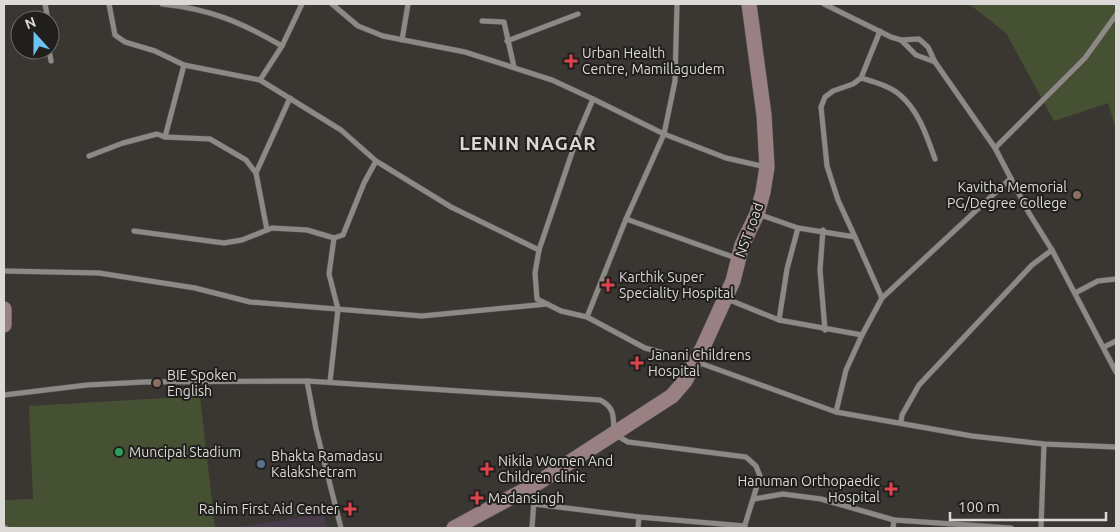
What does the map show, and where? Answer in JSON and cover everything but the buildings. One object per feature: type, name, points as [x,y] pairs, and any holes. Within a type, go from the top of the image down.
[{"type":"street","points":[[109,4],[115,35],[125,42],[155,51],[184,65],[260,80],[341,130],[376,161],[451,208],[539,250]]},
{"type":"street","points":[[162,4],[186,5],[236,20],[282,46]]},
{"type":"street","points":[[260,80],[282,46],[302,4]]},
{"type":"street","points":[[332,4],[358,26],[402,40],[465,52],[552,80],[664,134],[726,158],[767,168]]},
{"type":"street","points":[[402,40],[408,4]]},
{"type":"street","points":[[587,317],[626,219],[664,134],[675,81],[677,4]]},
{"type":"street","name":"NST road","points":[[454,528],[536,484],[672,396],[685,381],[696,362],[733,280],[742,245],[758,214],[767,168],[764,115],[749,4]]},
{"type":"street","points":[[824,4],[901,40],[916,55],[935,62]]},
{"type":"street","points":[[507,40],[578,14]]},
{"type":"street","points":[[995,148],[1085,58],[1116,15]]},
{"type":"street","points":[[482,22],[504,22],[514,67]]},
{"type":"street","points":[[880,31],[861,78],[853,84],[833,91],[825,97],[822,107],[827,166],[838,200],[882,298]]},
{"type":"street","points":[[901,40],[919,39],[928,48],[935,62],[995,148],[1010,179],[1052,250],[1104,346],[1116,372]]},
{"type":"street","points":[[165,138],[184,65]]},
{"type":"street","points":[[861,78],[900,94],[912,109],[925,133],[935,159]]},
{"type":"street","points":[[256,173],[290,98]]},
{"type":"street","points":[[593,99],[579,132],[539,250],[535,273],[537,299],[561,311],[587,317],[645,348],[696,362],[836,412],[972,436],[1044,444],[1116,447]]},
{"type":"street","points":[[89,156],[157,134],[165,138],[210,139],[246,160],[256,173],[267,230]]},
{"type":"street","points":[[134,231],[224,244],[242,240],[272,228],[307,230],[334,238],[343,235],[364,183],[376,161]]},
{"type":"street","points":[[836,412],[846,370],[882,298],[1010,179]]},
{"type":"street","points":[[758,214],[798,228],[823,230],[855,237]]},
{"type":"street","points":[[626,219],[738,259]]},
{"type":"street","points":[[779,320],[787,269],[798,228]]},
{"type":"street","points":[[823,230],[820,270],[825,330]]},
{"type":"street","points":[[330,382],[338,309],[329,274],[334,238]]},
{"type":"street","points":[[901,422],[902,415],[919,385],[1032,265],[1052,250]]},
{"type":"street","points":[[4,271],[99,273],[195,288],[250,302],[422,316],[548,304]]},
{"type":"street","points":[[1075,293],[1098,281],[1116,279]]},
{"type":"street","points":[[724,298],[779,320],[825,330],[862,335]]},
{"type":"street","points":[[4,309],[4,325]]},
{"type":"street","points":[[1104,346],[1116,341]]},
{"type":"street","points":[[307,380],[316,429],[341,528]]},
{"type":"street","points":[[4,395],[87,385],[144,382],[307,380],[600,400],[608,404],[613,411],[614,434],[628,442],[647,446],[746,457],[756,466],[760,476],[744,527],[534,504]]},
{"type":"street","points":[[1041,528],[1044,444]]},
{"type":"street","points":[[532,528],[536,484]]},
{"type":"street","points":[[754,499],[783,494],[820,499],[894,520],[1011,528]]},
{"type":"street","points":[[638,528],[639,517]]},
{"type":"street","points":[[892,528],[894,520]]},
{"type":"shaded area","points":[[324,514],[326,528],[230,528]]},
{"type":"green space","points":[[969,4],[1116,4],[1116,130],[1108,103],[1054,121],[1006,33]]},
{"type":"green space","name":"Muncipal Stadium","points":[[200,396],[215,528],[4,528],[4,500],[33,499],[29,406]]},
{"type":"place","name":"Urban Health Centre, Mamillagudem","points":[[571,61]]},
{"type":"place","name":"Kavitha Memorial PG/Degree College","points":[[1077,195]]},
{"type":"place","name":"Karthik Super Speciality Hospital","points":[[608,285]]},
{"type":"place","name":"Janani Childrens Hospital","points":[[637,363]]},
{"type":"place","name":"BIE Spoken English","points":[[157,383]]},
{"type":"place","name":"Muncipal Stadium","points":[[119,452]]},
{"type":"place","name":"Bhakta Ramadasu Kalakshetram","points":[[261,464]]},
{"type":"place","name":"Nikila Women And Children clinic","points":[[487,469]]},
{"type":"place","name":"Hanuman Orthopaedic Hospital","points":[[891,489]]},
{"type":"place","name":"Madansingh","points":[[477,498]]},
{"type":"place","name":"Rahim First Aid Center","points":[[350,509]]},
{"type":"district","name":"LENIN NAGAR","points":[[528,143]]}]
